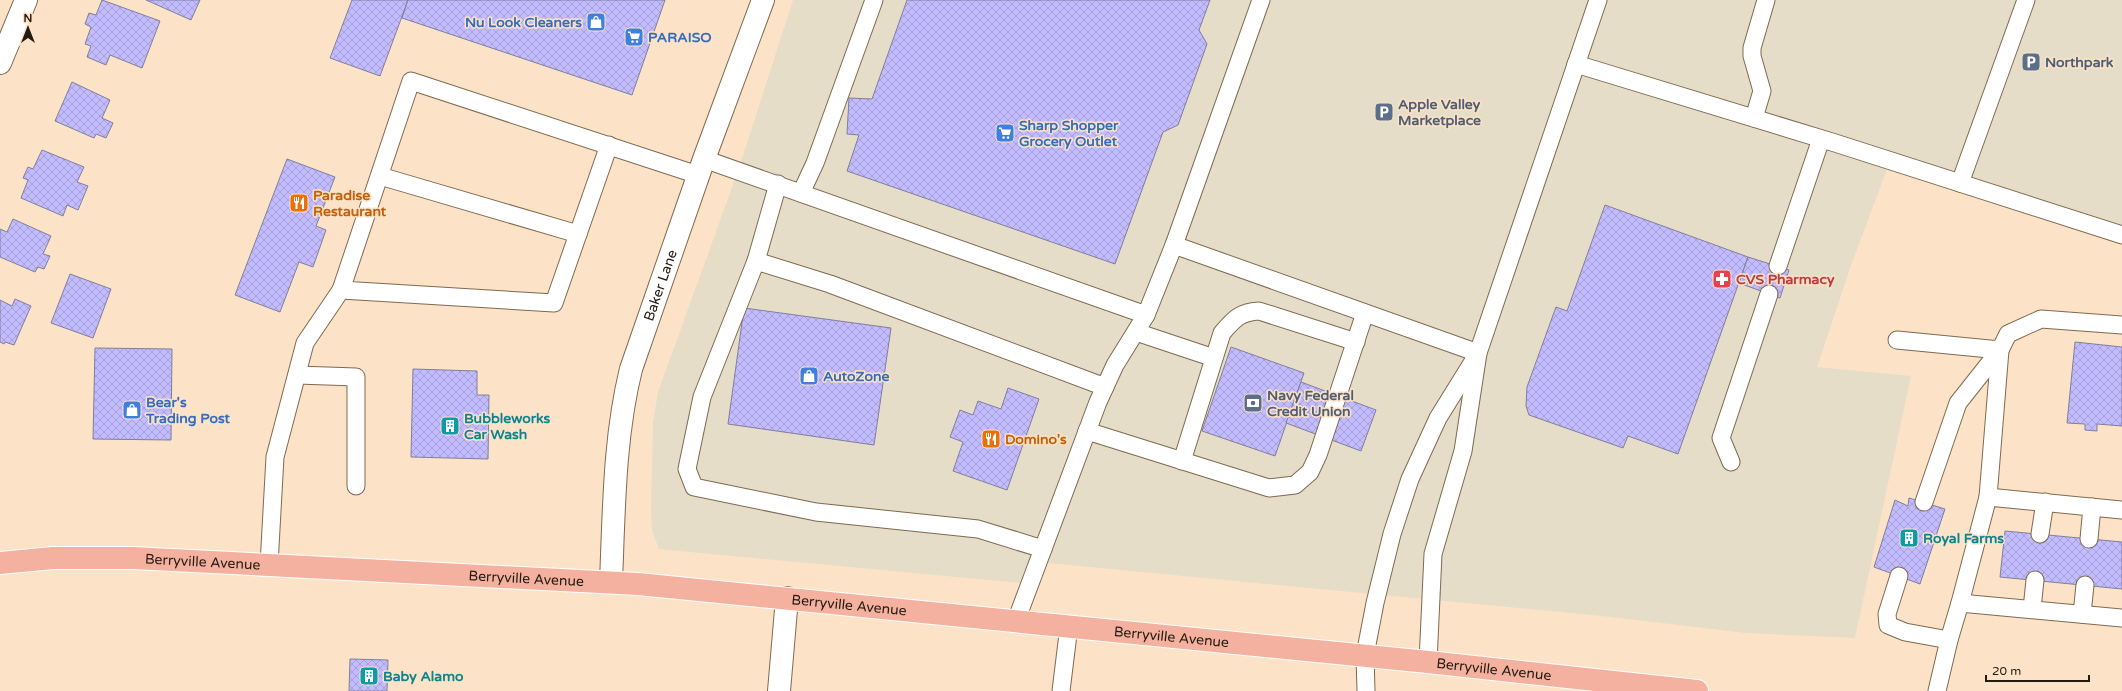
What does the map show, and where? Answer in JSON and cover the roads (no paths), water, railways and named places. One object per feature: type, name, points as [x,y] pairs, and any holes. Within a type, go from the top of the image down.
[{"type":"main road","name":"Berryville Avenue","points":[[0,563],[53,558],[133,558],[611,582],[1428,662],[1652,688],[1697,691]]},
{"type":"street","points":[[0,63],[26,0]]},
{"type":"street","name":"Baker Lane","points":[[611,582],[619,434],[623,402],[631,369],[701,167],[763,0]]},
{"type":"street","points":[[779,691],[786,598]]},
{"type":"lane","points":[[801,193],[815,163],[874,0]]},
{"type":"lane","points":[[1016,621],[1104,387],[1122,352],[1146,315],[1174,245],[1261,0]]},
{"type":"lane","points":[[1428,662],[1433,554],[1463,451],[1478,353],[1598,0]]},
{"type":"lane","points":[[1754,118],[1762,91],[1752,56],[1752,48],[1766,0]]},
{"type":"lane","points":[[1960,183],[2026,0]]},
{"type":"lane","points":[[1576,64],[1754,118],[2122,235]]},
{"type":"lane","points":[[269,565],[276,457],[305,343],[342,290],[411,81],[608,145],[778,184],[1146,315]]},
{"type":"lane","points":[[1778,266],[1821,139]]},
{"type":"lane","points":[[342,290],[554,303],[608,145]]},
{"type":"lane","points":[[380,176],[578,234]]},
{"type":"lane","points":[[778,184],[756,260],[702,397],[687,469],[694,487],[816,512],[978,529],[1043,549]]},
{"type":"lane","points":[[1174,245],[1478,353]]},
{"type":"lane","points":[[756,260],[830,284],[1104,387]]},
{"type":"lane","points":[[1731,462],[1721,438],[1769,294]]},
{"type":"lane","points":[[1182,461],[1222,333],[1232,321],[1246,312],[1268,312],[1356,342]]},
{"type":"lane","points":[[1087,431],[1269,488],[1295,485],[1310,472],[1318,455],[1365,313]]},
{"type":"lane","points":[[1924,502],[1958,403],[2000,350],[2008,334],[2041,319],[2122,325]]},
{"type":"lane","points":[[1136,332],[1214,358]]},
{"type":"lane","points":[[1897,340],[2000,350]]},
{"type":"lane","points":[[1937,691],[1949,640],[1988,497],[2000,350]]},
{"type":"lane","points":[[1366,691],[1365,656],[1379,587],[1392,534],[1410,478],[1438,418],[1478,353]]},
{"type":"lane","points":[[297,375],[356,377],[356,486]]},
{"type":"lane","points":[[1988,497],[2122,510]]},
{"type":"lane","points":[[2040,534],[2045,502]]},
{"type":"lane","points":[[2089,539],[2092,507]]},
{"type":"lane","points":[[1900,576],[1887,614],[1888,625],[1905,632],[1949,640]]},
{"type":"lane","points":[[2032,609],[2036,580]]},
{"type":"lane","points":[[2082,614],[2085,585]]},
{"type":"lane","points":[[1960,603],[2122,618]]},
{"type":"lane","points":[[1061,691],[1069,626]]},
{"type":"place","name":"Nu Look Cleaners","points":[[596,22]]},
{"type":"place","name":"PARAISO","points":[[634,37]]},
{"type":"place","name":"Northpark","points":[[2031,62]]},
{"type":"place","name":"Apple Valley Marketplace","points":[[1384,112]]},
{"type":"place","name":"Sharp Shopper Grocery Outlet","points":[[1005,133]]},
{"type":"place","name":"Paradise Restaurant","points":[[299,203]]},
{"type":"place","name":"CVS Pharmacy","points":[[1722,279]]},
{"type":"place","name":"AutoZone","points":[[809,376]]},
{"type":"place","name":"Navy Federal Credit Union","points":[[1253,403]]},
{"type":"place","name":"Bear's Trading Post","points":[[132,410]]},
{"type":"place","name":"Bubbleworks Car Wash","points":[[450,426]]},
{"type":"place","name":"Domino's","points":[[991,439]]},
{"type":"place","name":"Royal Farms","points":[[1909,538]]},
{"type":"place","name":"Baby Alamo","points":[[369,676]]}]
